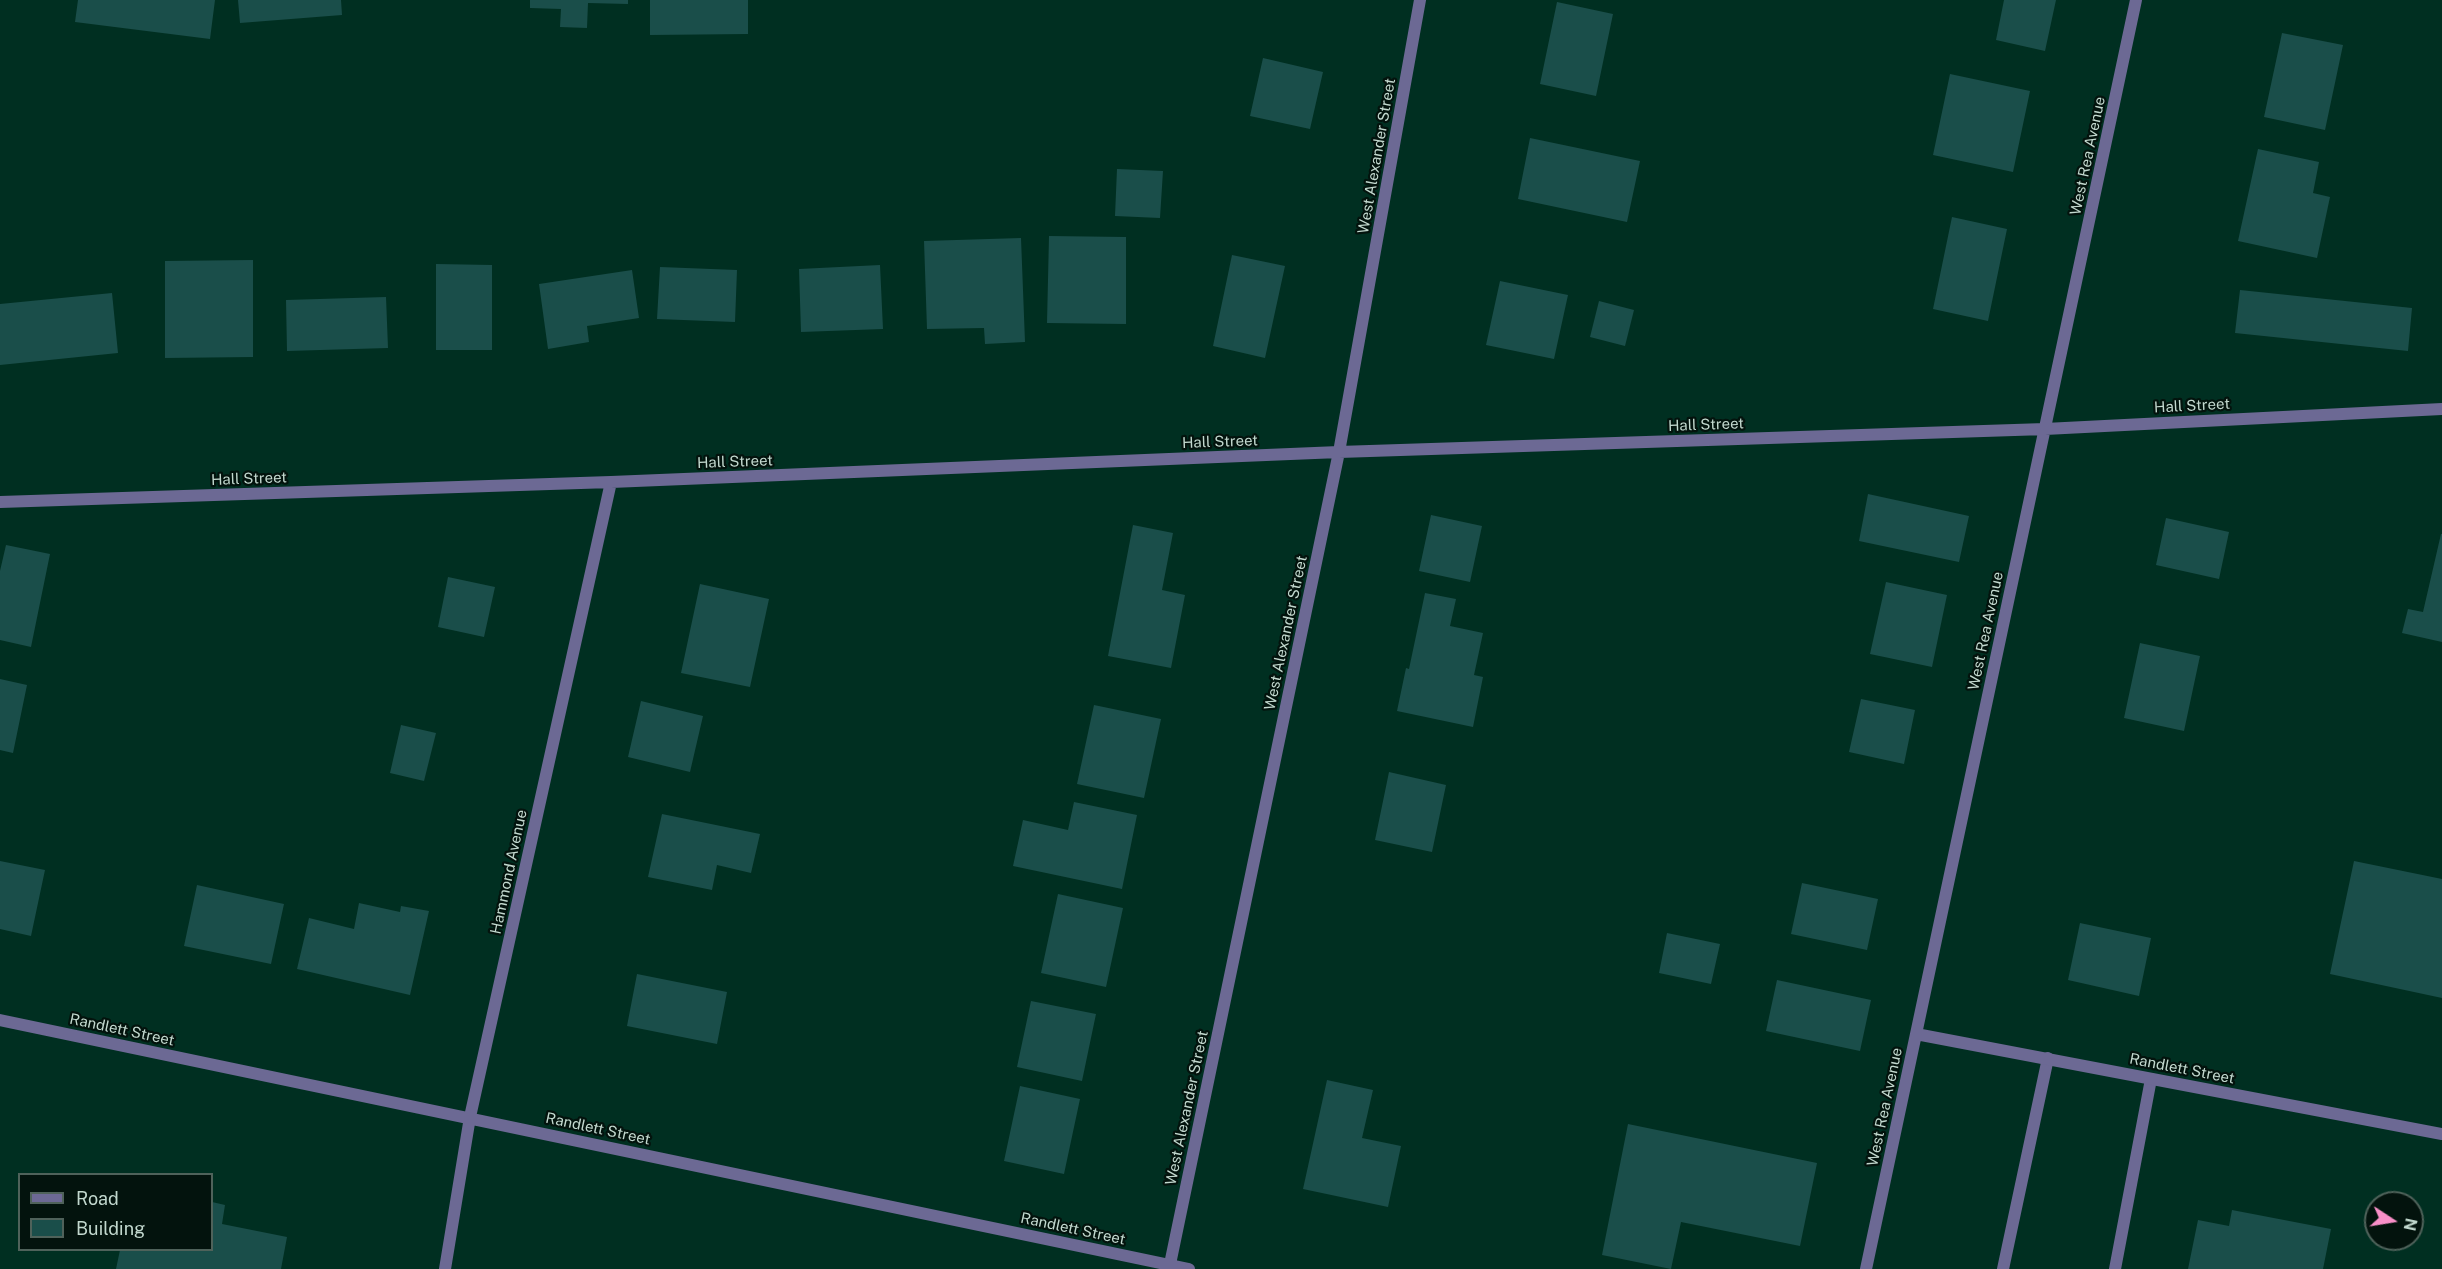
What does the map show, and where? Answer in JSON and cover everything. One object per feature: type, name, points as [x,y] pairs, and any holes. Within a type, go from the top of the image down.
[{"type":"street","name":"West Alexander Street","points":[[1169,1267],[1339,452],[1420,0]]},
{"type":"street","name":"West Rea Avenue","points":[[1866,1269],[2136,0]]},
{"type":"street","name":"Hall Street","points":[[0,502],[611,482],[1339,452],[2045,429],[2442,409]]},
{"type":"street","name":"Hammond Avenue","points":[[445,1269],[470,1117],[611,482]]},
{"type":"street","name":"Randlett Street","points":[[0,1020],[470,1117],[1169,1267],[1189,1269]]},
{"type":"street","name":"Randlett Street","points":[[1916,1034],[2442,1134]]},
{"type":"street","points":[[2003,1269],[2048,1059]]},
{"type":"street","points":[[2115,1269],[2151,1079]]},
{"type":"building","points":[[78,0],[215,0],[210,39],[75,22]]},
{"type":"building","points":[[238,0],[341,0],[342,15],[240,23]]},
{"type":"building","points":[[530,0],[628,0],[628,4],[588,3],[587,28],[560,27],[561,9],[530,8]]},
{"type":"building","points":[[650,0],[748,0],[748,34],[650,35]]},
{"type":"building","points":[[2004,0],[2056,0],[2045,51],[1996,40]]},
{"type":"building","points":[[1557,2],[1613,14],[1596,96],[1540,84]]},
{"type":"building","points":[[2282,33],[2343,45],[2325,130],[2264,117]]},
{"type":"building","points":[[1263,58],[1323,72],[1310,129],[1250,116]]},
{"type":"building","points":[[1950,74],[2030,91],[2013,172],[1933,155]]},
{"type":"building","points":[[1530,138],[1640,161],[1627,222],[1518,199]]},
{"type":"building","points":[[2258,149],[2319,162],[2313,193],[2330,197],[2317,258],[2238,241]]},
{"type":"building","points":[[1117,169],[1163,171],[1160,218],[1115,216]]},
{"type":"building","points":[[1952,217],[2007,229],[1988,321],[1933,309]]},
{"type":"building","points":[[1049,236],[1126,237],[1126,324],[1047,323]]},
{"type":"building","points":[[1021,238],[1025,342],[985,344],[984,328],[927,329],[924,241]]},
{"type":"building","points":[[1232,255],[1285,266],[1265,358],[1213,346]]},
{"type":"building","points":[[253,260],[253,357],[165,358],[165,261]]},
{"type":"building","points":[[436,264],[492,265],[492,350],[436,350]]},
{"type":"building","points":[[880,265],[883,329],[801,332],[799,269]]},
{"type":"building","points":[[660,267],[737,270],[735,322],[657,319]]},
{"type":"building","points":[[632,270],[639,318],[587,326],[589,342],[548,349],[539,284]]},
{"type":"building","points":[[1500,281],[1568,295],[1554,359],[1486,345]]},
{"type":"building","points":[[2240,290],[2412,308],[2408,351],[2235,333]]},
{"type":"building","points":[[112,293],[118,353],[0,365],[0,304]]},
{"type":"building","points":[[386,297],[388,348],[287,351],[286,300]]},
{"type":"building","points":[[1599,301],[1634,310],[1625,346],[1590,337]]},
{"type":"building","points":[[1868,494],[1969,516],[1959,562],[1859,541]]},
{"type":"building","points":[[1431,515],[1482,526],[1470,582],[1419,571]]},
{"type":"building","points":[[2166,518],[2229,532],[2219,579],[2156,565]]},
{"type":"building","points":[[1133,525],[1173,533],[1162,590],[1185,595],[1171,668],[1108,656]]},
{"type":"building","points":[[2441,534],[2442,642],[2402,633],[2408,609],[2423,612]]},
{"type":"building","points":[[6,545],[50,554],[31,647],[0,640],[0,571]]},
{"type":"building","points":[[448,577],[495,587],[484,637],[438,627]]},
{"type":"building","points":[[1886,582],[1947,595],[1932,667],[1870,654]]},
{"type":"building","points":[[700,584],[769,599],[750,687],[681,673]]},
{"type":"building","points":[[1425,593],[1456,599],[1450,626],[1483,633],[1474,675],[1483,677],[1473,727],[1397,711],[1406,668],[1409,669]]},
{"type":"building","points":[[2140,643],[2200,656],[2184,731],[2124,718]]},
{"type":"building","points":[[0,679],[27,685],[13,753],[0,750]]},
{"type":"building","points":[[1861,699],[1915,710],[1904,764],[1849,752]]},
{"type":"building","points":[[641,701],[703,716],[690,772],[628,757]]},
{"type":"building","points":[[1094,705],[1161,719],[1144,798],[1077,784]]},
{"type":"building","points":[[401,725],[436,733],[424,781],[390,773]]},
{"type":"building","points":[[1389,772],[1446,785],[1432,852],[1375,840]]},
{"type":"building","points":[[1074,802],[1137,815],[1122,889],[1013,866],[1023,820],[1068,830]]},
{"type":"building","points":[[662,814],[760,834],[751,873],[717,865],[712,890],[648,877]]},
{"type":"building","points":[[0,861],[45,870],[31,936],[0,929]]},
{"type":"building","points":[[2354,861],[2442,879],[2442,998],[2330,974]]},
{"type":"building","points":[[1802,883],[1878,899],[1867,950],[1791,934]]},
{"type":"building","points":[[197,885],[284,904],[271,964],[184,946]]},
{"type":"building","points":[[1058,894],[1123,908],[1106,987],[1041,973]]},
{"type":"building","points":[[359,903],[400,912],[401,906],[429,911],[410,995],[297,969],[309,918],[354,929]]},
{"type":"building","points":[[2080,923],[2151,938],[2139,996],[2068,980]]},
{"type":"building","points":[[1667,933],[1720,944],[1711,984],[1659,973]]},
{"type":"building","points":[[637,974],[727,992],[717,1044],[627,1026]]},
{"type":"building","points":[[1777,980],[1871,1000],[1860,1051],[1766,1031]]},
{"type":"building","points":[[1031,1001],[1096,1014],[1082,1081],[1017,1067]]},
{"type":"building","points":[[1327,1080],[1373,1090],[1362,1138],[1401,1146],[1388,1207],[1303,1189]]},
{"type":"building","points":[[1020,1086],[1080,1099],[1064,1174],[1004,1161]]},
{"type":"building","points":[[1628,1124],[1817,1163],[1800,1246],[1681,1222],[1671,1269],[1602,1255]]},
{"type":"building","points":[[213,1202],[225,1205],[222,1224],[287,1237],[281,1269],[116,1269],[120,1251],[213,1251]]},
{"type":"building","points":[[2232,1210],[2331,1229],[2323,1269],[2188,1269],[2198,1220],[2229,1226]]}]
